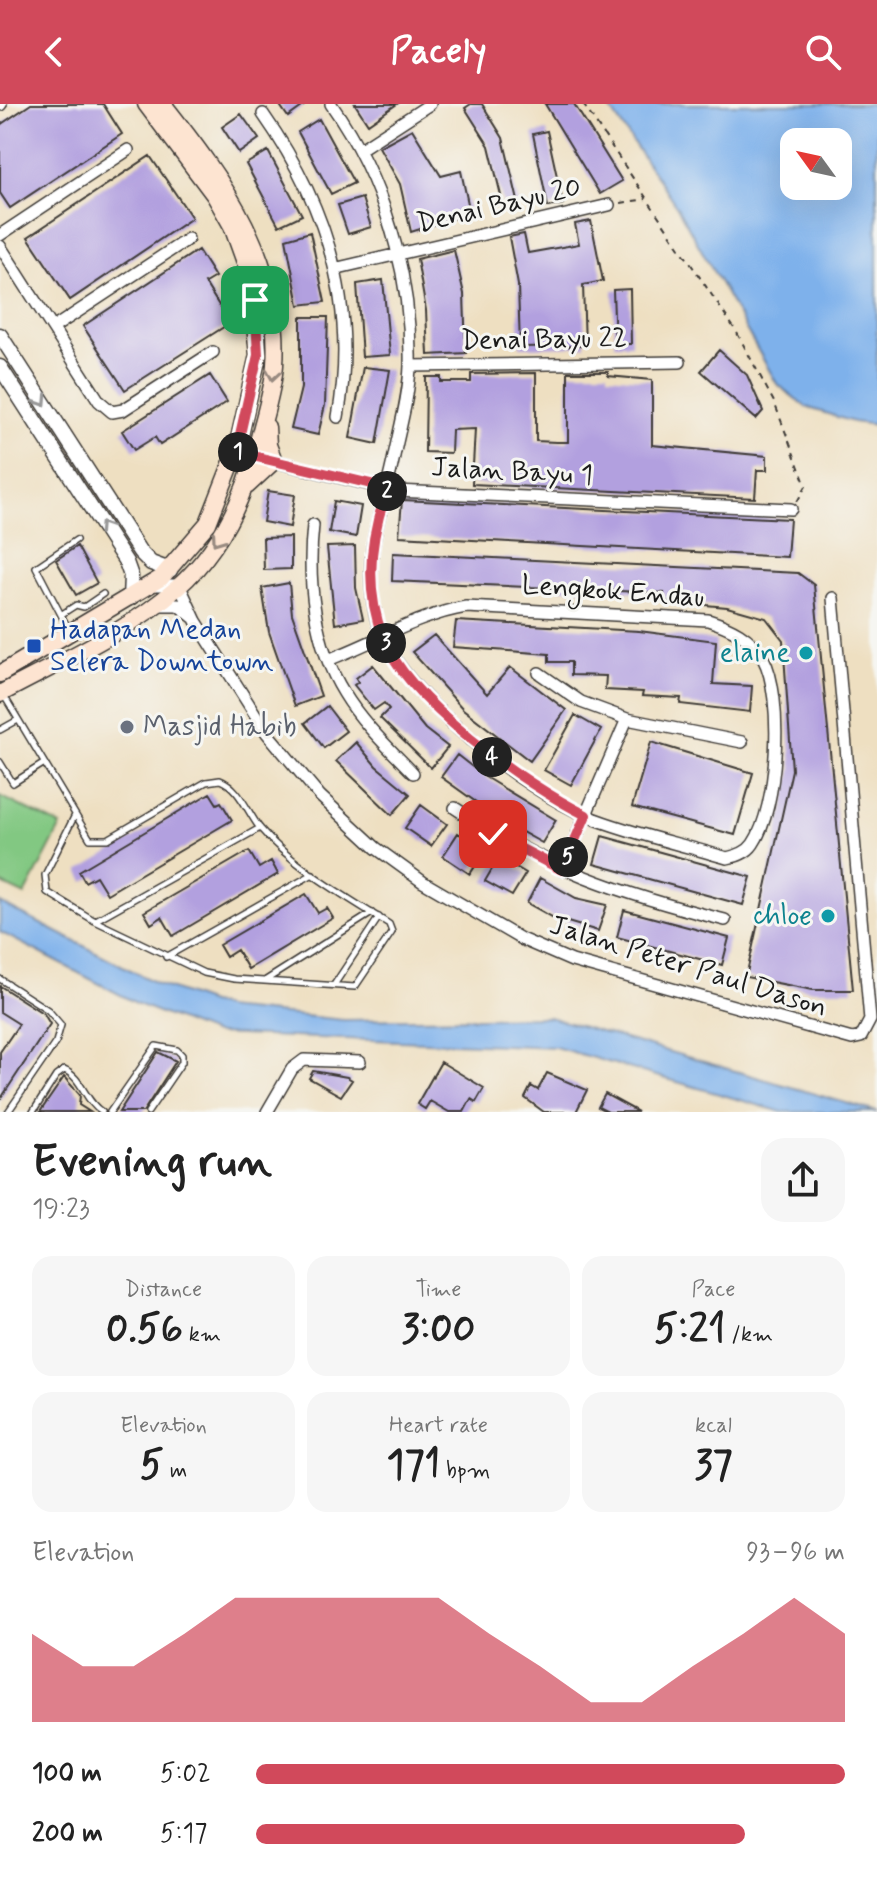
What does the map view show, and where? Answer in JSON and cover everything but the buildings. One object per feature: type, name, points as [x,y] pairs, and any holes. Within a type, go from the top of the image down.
[{"type":"main road","points":[[0,674],[153,585],[170,570],[208,523],[236,452],[258,355],[250,276],[232,226],[215,196],[146,104]]},
{"type":"main road","points":[[1,692],[85,649],[178,587],[221,534],[245,487],[255,456],[275,368],[275,336],[262,264],[229,193],[163,104]]},
{"type":"main road","points":[[245,487],[274,461],[268,445],[266,409]]},
{"type":"street","points":[[331,104],[359,150],[401,253],[410,366],[388,488],[376,520],[371,581],[383,639],[414,683],[469,738],[530,783],[586,815]]},
{"type":"street","points":[[359,150],[430,104]]},
{"type":"street","points":[[263,114],[296,166],[318,209],[338,268],[346,347],[338,417]]},
{"type":"street","points":[[0,235],[128,150]]},
{"type":"street","name":"Denai Bayu 20","points":[[338,268],[609,205]]},
{"type":"street","points":[[53,328],[188,239]]},
{"type":"street","points":[[0,246],[99,401],[112,412],[123,410],[213,352]]},
{"type":"street","points":[[0,335],[140,552],[151,563],[170,570]]},
{"type":"street","name":"Denai Bayu 22","points":[[410,366],[680,362]]},
{"type":"street","points":[[0,367],[126,562],[131,576],[130,598]]},
{"type":"street","name":"Jalan Bayu 1","points":[[236,452],[388,488],[791,509]]},
{"type":"street","points":[[313,525],[311,589],[342,691],[357,712],[413,773]]},
{"type":"street","points":[[153,585],[178,587]]},
{"type":"street","name":"Jalan Peter Paul Dason","points":[[178,587],[196,621],[276,746],[320,796],[376,848],[465,909],[572,961],[852,1039],[861,1037],[870,1020],[833,598]]},
{"type":"street","points":[[155,605],[178,605],[196,621]]},
{"type":"street","name":"Lengkok Endau","points":[[330,659],[383,639],[442,611],[466,607],[708,620],[740,634],[762,657],[771,678],[777,765],[753,845],[738,856],[727,858],[586,815]]},
{"type":"street","points":[[539,673],[581,702],[627,719],[742,742]]},
{"type":"street","points":[[562,870],[627,719]]},
{"type":"street","points":[[455,808],[513,846],[562,870],[631,896],[725,920]]},
{"type":"street","points":[[267,1112],[292,1069],[304,1060],[360,1062]]},
{"type":"lane","points":[[71,634],[36,567],[76,540]]},
{"type":"lane","points":[[62,614],[76,605],[84,607],[103,594]]},
{"type":"lane","points":[[1,692],[43,764],[95,842],[108,839],[213,780],[232,787],[260,828],[313,874],[391,926],[392,932],[360,983],[353,987],[204,973],[166,957],[51,896],[44,887],[45,875],[75,815]]},
{"type":"lane","points":[[0,730],[18,720]]},
{"type":"lane","points":[[0,762],[13,783],[43,764]]},
{"type":"lane","points":[[95,921],[260,828]]},
{"type":"lane","points":[[166,957],[313,874]]},
{"type":"lane","points":[[265,981],[372,913]]},
{"type":"lane","points":[[333,986],[379,917]]},
{"type":"lane","points":[[0,979],[48,1010],[61,1025],[56,1042],[8,1112]]},
{"type":"lane","points":[[110,1112],[156,1046],[177,1050],[182,1055],[182,1062],[148,1112]]},
{"type":"lane","points":[[33,1112],[56,1076],[64,1070],[73,1075],[90,1104],[102,1112]]},
{"type":"path","points":[[583,104],[736,331],[774,402],[806,486],[791,509]]},
{"type":"path","points":[[609,205],[647,199]]},
{"type":"green space","points":[[0,796],[61,826],[25,895],[0,883]]},
{"type":"water","points":[[607,104],[877,104],[877,425],[853,422],[806,407],[777,384],[677,207]]},
{"type":"water","points":[[0,903],[158,984],[224,1008],[344,1020],[549,1017],[877,1112],[782,1112],[555,1047],[214,1034],[138,1004],[0,932]]},
{"type":"place","name":"Hadapan Medan Selera Downtown","points":[[34,646]]},
{"type":"place","name":"elaine","points":[[806,653]]},
{"type":"place","name":"Masjid Habib","points":[[127,727]]},
{"type":"place","name":"chloe","points":[[828,916]]},
{"type":"route","points":[[255,300],[258,355],[236,452],[388,488],[376,520],[371,581],[383,639],[414,683],[469,738],[530,783],[586,815],[562,870],[493,834]]}]
